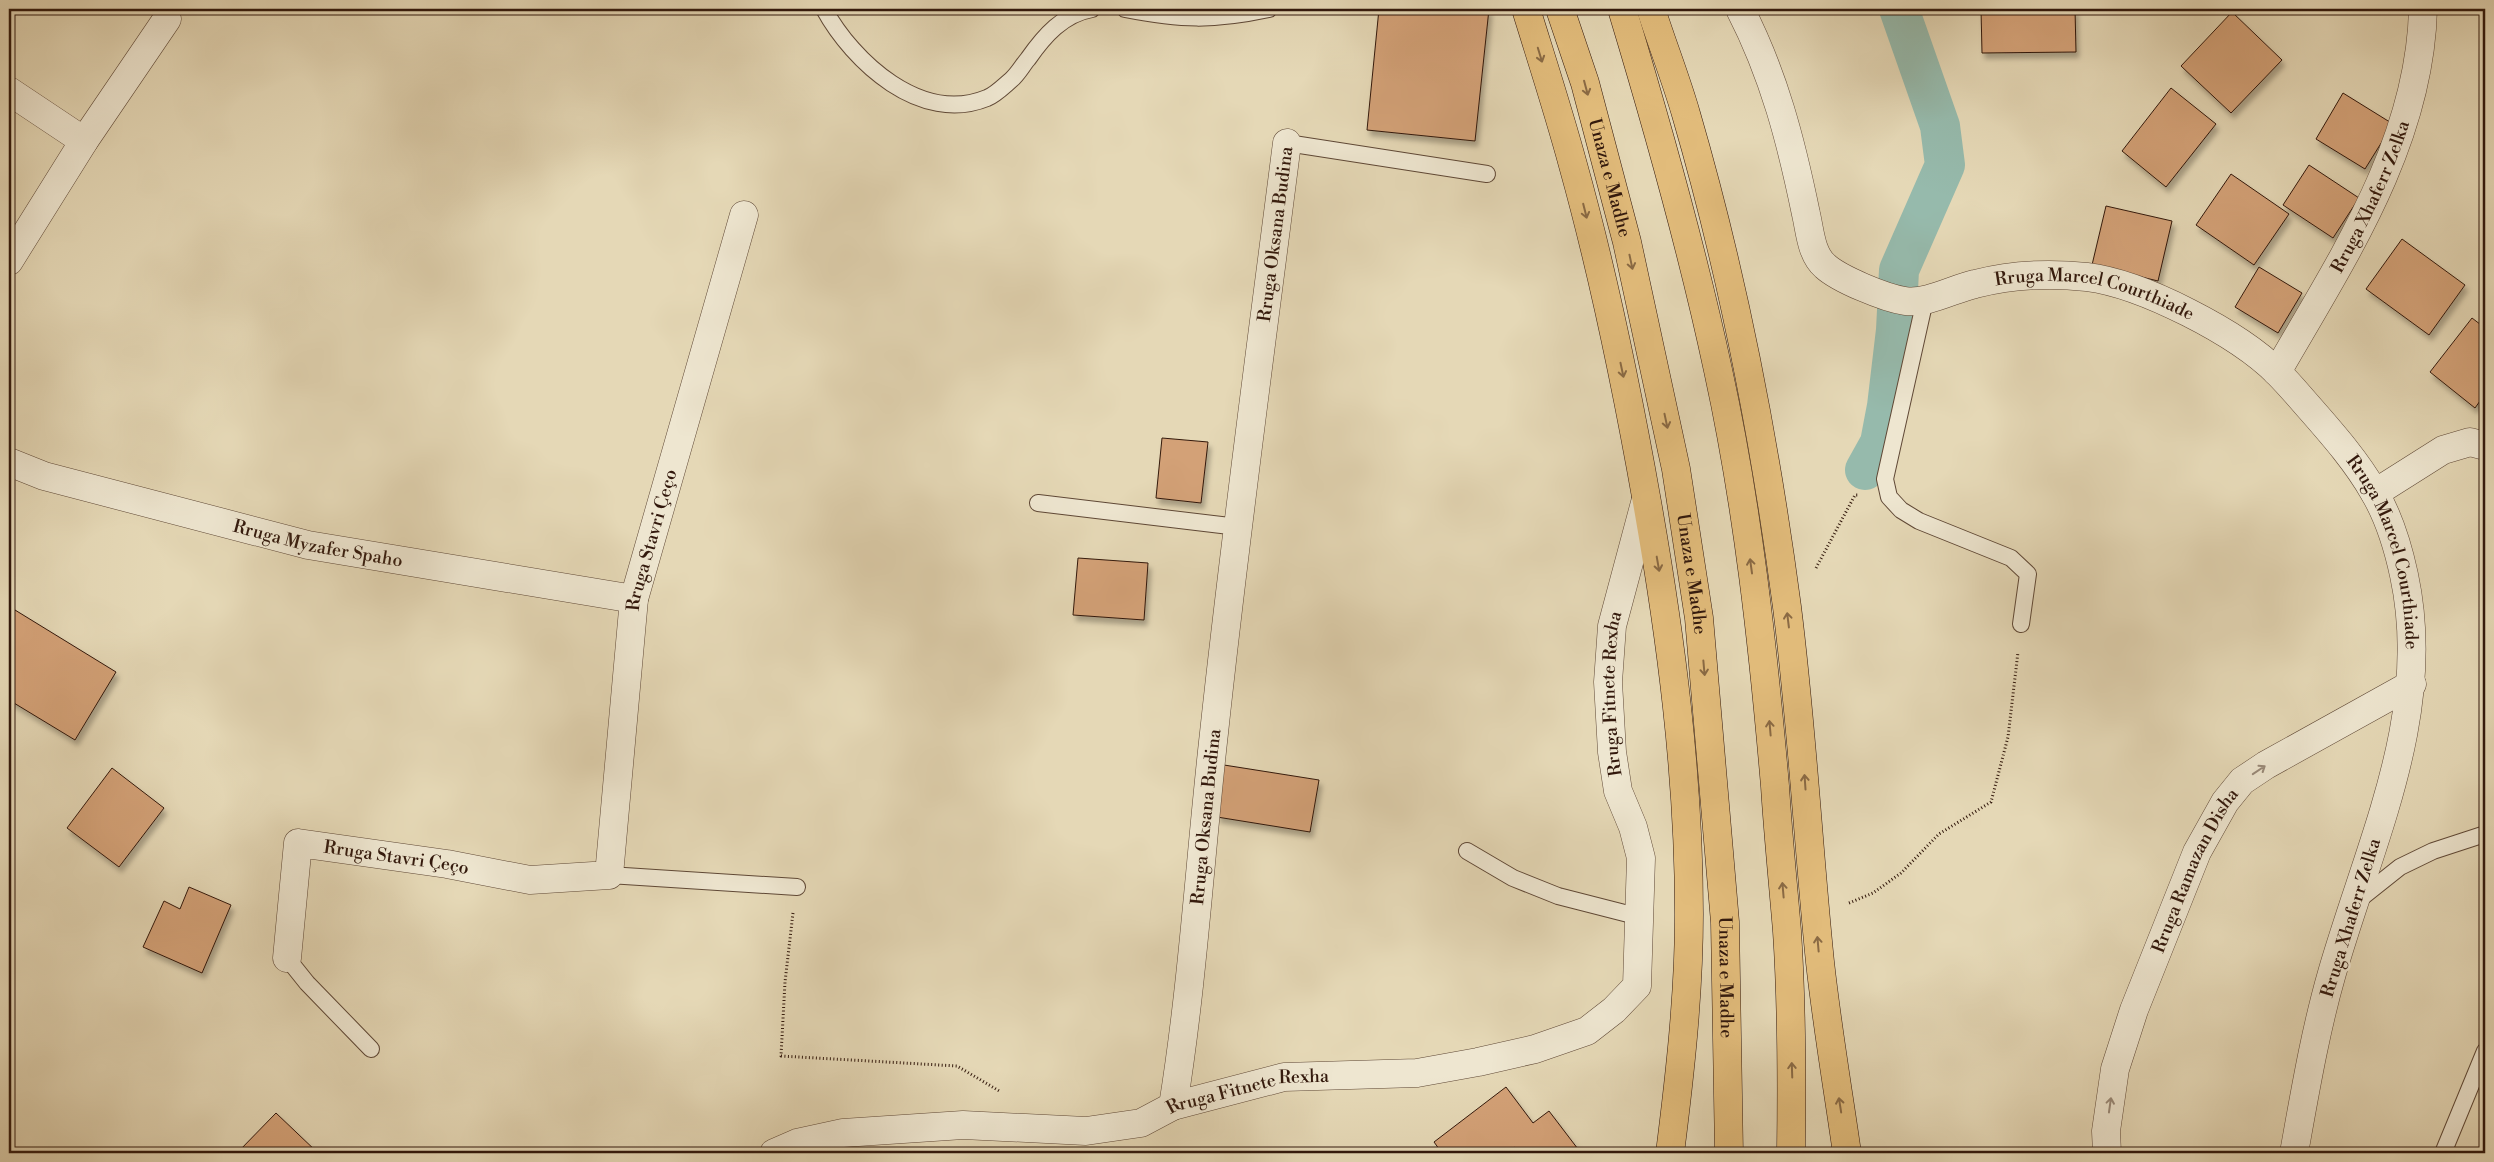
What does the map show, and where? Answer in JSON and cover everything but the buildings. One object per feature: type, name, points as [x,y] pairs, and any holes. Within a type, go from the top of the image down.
[{"type":"highway","points":[[1526,9],[1573,165],[1591,234],[1630,406],[1660,573],[1678,724],[1688,872],[1689,916],[1684,1021],[1670,1153]]},
{"type":"highway","name":"Unaza e Madhe","points":[[1560,9],[1585,83],[1627,242],[1676,469],[1700,618],[1725,922],[1729,1153]]},
{"type":"highway","points":[[1622,9],[1660,136],[1719,372],[1764,651],[1787,933],[1792,1075],[1792,1153]]},
{"type":"highway","points":[[1651,9],[1686,113],[1724,263],[1769,490],[1787,606],[1800,720],[1821,974],[1847,1153]]},
{"type":"street","points":[[1740,9],[1765,63],[1788,128],[1812,242],[1820,262],[1835,275],[1870,290],[1915,300]]},
{"type":"street","name":"Rruga Xhaferr Zelka","points":[[2277,372],[2353,242],[2384,176],[2417,76],[2423,9]]},
{"type":"street","points":[[9,261],[84,141],[170,14]]},
{"type":"street","points":[[9,91],[84,141]]},
{"type":"street","name":"Rruga Oksana Budina","points":[[1173,1106],[1184,1040],[1213,744],[1238,527],[1287,143]]},
{"type":"street","name":"Rruga Stavri Çeço","points":[[287,958],[298,843],[447,864],[530,880],[609,875],[634,599],[744,215]]},
{"type":"street","name":"Rruga Marcel Courthiade","points":[[1915,300],[1978,283],[2010,277],[2071,275],[2104,279],[2134,288],[2186,312],[2244,346],[2277,372],[2346,451],[2375,493],[2400,558],[2410,602],[2414,635],[2412,684]]},
{"type":"street","points":[[2375,493],[2443,450],[2470,442],[2485,446]]},
{"type":"street","name":"Rruga Myzafer Spaho","points":[[9,462],[44,476],[308,545],[634,599]]},
{"type":"street","name":"Rruga Fitnete Rexha","points":[[774,1153],[797,1143],[843,1133],[963,1125],[1086,1131],[1141,1123],[1173,1106],[1284,1077],[1418,1073],[1535,1049],[1587,1032],[1614,1010],[1637,986],[1640,858],[1634,827],[1618,791],[1612,752],[1608,682],[1612,626],[1646,499]]},
{"type":"street","name":"Rruga Xhaferr Zelka","points":[[2294,1153],[2313,1049],[2332,973],[2389,798],[2412,684]]},
{"type":"street","name":"Rruga Ramazan Disha","points":[[2107,1153],[2106,1131],[2115,1069],[2134,1010],[2197,852],[2225,802],[2242,781],[2266,765],[2412,684]]},
{"type":"lane","points":[[824,9],[836,32],[874,73],[911,95],[954,105],[987,98],[1013,78],[1036,48],[1064,19],[1092,9]]},
{"type":"lane","points":[[1124,9],[1192,19],[1230,17],[1269,9]]},
{"type":"lane","name":"Rruga Oksana Budina","points":[[1287,143],[1487,174]]},
{"type":"lane","points":[[1915,300],[1885,479],[1890,498],[1901,510],[1919,521],[2011,558],[2028,574],[2021,624]]},
{"type":"lane","points":[[1038,503],[1238,527]]},
{"type":"lane","points":[[2354,903],[2400,867],[2432,851],[2485,834]]},
{"type":"lane","points":[[1467,851],[1513,878],[1558,896],[1640,917]]},
{"type":"lane","name":"Rruga Stavri Çeço","points":[[609,875],[797,887]]},
{"type":"lane","points":[[287,958],[307,983],[371,1048]]},
{"type":"lane","points":[[2443,1153],[2485,1050]]},
{"type":"path","points":[[1812,576],[1855,495],[1890,498]]},
{"type":"path","points":[[1846,904],[1873,893],[1901,874],[1939,834],[1991,802],[2008,737],[2021,624]]},
{"type":"path","points":[[797,887],[785,982],[781,1056],[957,1066],[1005,1094]]},
{"type":"waterway","points":[[1865,470],[1880,443],[1887,406],[1896,330],[1899,270],[1945,165],[1940,126],[1899,9]]}]
